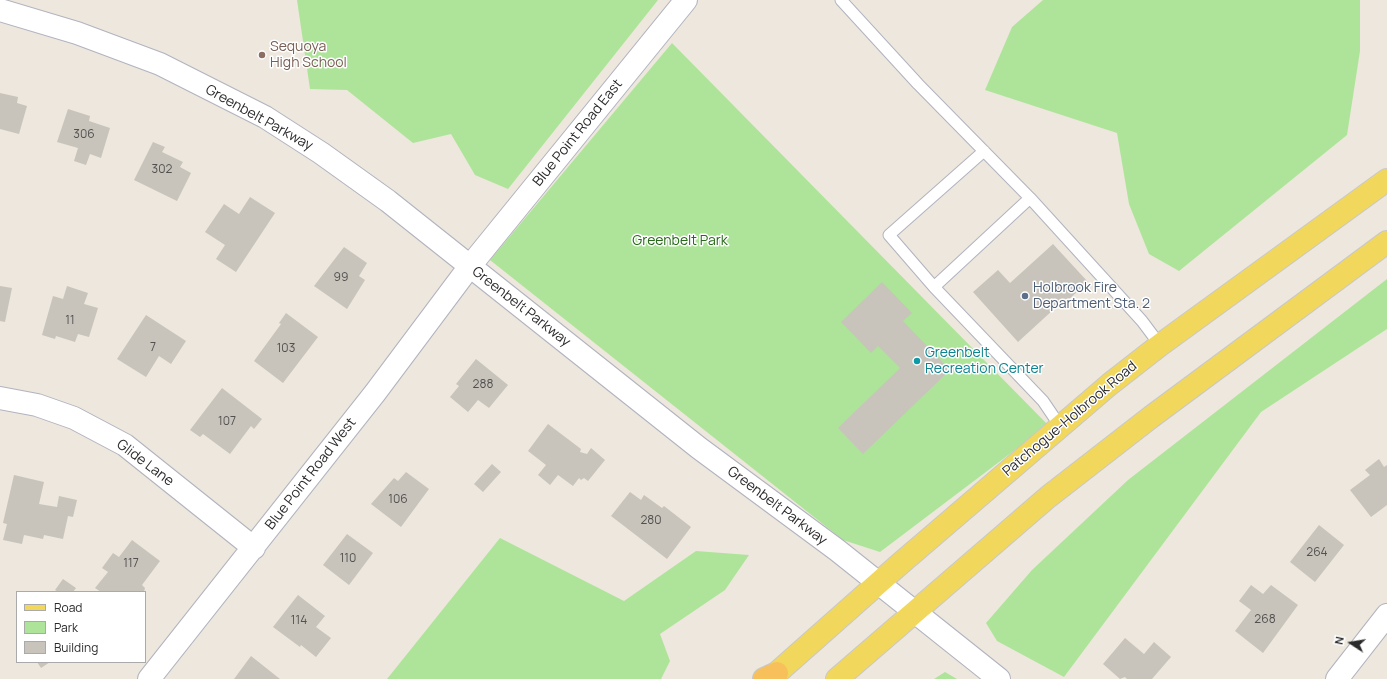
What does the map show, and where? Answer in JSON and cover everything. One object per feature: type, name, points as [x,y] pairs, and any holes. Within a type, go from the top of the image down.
[{"type":"main road","name":"Patchogue-Holbrook Road","points":[[770,677],[1060,426],[1160,346],[1387,180]]},
{"type":"main road","points":[[837,679],[1042,502],[1078,473],[1157,412],[1387,242]]},
{"type":"street","name":"Blue Point Road East","points":[[470,266],[686,0]]},
{"type":"street","name":"Greenbelt Parkway","points":[[0,10],[77,34],[160,64],[265,117],[321,153],[388,201],[699,448],[837,550],[999,679]]},
{"type":"street","name":"Blue Point Road West","points":[[149,679],[375,393],[470,266]]},
{"type":"street","name":"Glide Lane","points":[[0,398],[36,405],[74,418],[125,445],[254,548]]},
{"type":"street","points":[[1336,679],[1387,615]]},
{"type":"lane","points":[[841,0],[918,84],[1030,198],[1142,321],[1160,346]]},
{"type":"lane","points":[[984,152],[889,235],[934,286],[1043,401],[1060,426]]},
{"type":"lane","points":[[934,286],[1030,198]]},
{"type":"green space","points":[[297,0],[658,0],[508,189],[475,175],[451,134],[413,143],[347,90],[310,89]]},
{"type":"green space","points":[[1043,0],[1360,0],[1360,51],[1347,135],[1179,271],[1149,254],[1129,204],[1117,133],[985,90],[1012,27]]},
{"type":"green space","name":"Greenbelt Park","points":[[672,43],[1048,425],[880,552],[843,540],[490,260]]},
{"type":"green space","points":[[1387,279],[1387,329],[1261,412],[1064,677],[997,641],[986,623],[1032,570],[1128,480]]},
{"type":"green space","points":[[500,538],[624,601],[696,551],[749,555],[725,590],[660,634],[670,661],[661,679],[387,679]]},
{"type":"green space","points":[[945,672],[957,679],[934,679]]},
{"type":"building","points":[[0,93],[18,97],[17,103],[27,106],[19,134],[0,129]]},
{"type":"building","points":[[68,109],[90,116],[89,121],[110,128],[101,158],[90,154],[86,165],[74,161],[78,148],[57,142]]},
{"type":"building","points":[[153,142],[165,147],[162,152],[183,162],[180,167],[191,173],[177,201],[134,180]]},
{"type":"building","points":[[250,197],[275,213],[236,272],[216,259],[225,245],[205,232],[224,204],[239,214]]},
{"type":"building","name":"Holbrook Fire Department Sta. 2","points":[[1053,244],[1088,282],[1067,301],[1065,299],[1018,342],[973,292],[998,270],[1010,283]]},
{"type":"building","points":[[344,247],[367,263],[359,276],[365,280],[347,309],[314,286]]},
{"type":"building","name":"Greenbelt Recreation Center","points":[[882,282],[912,313],[903,321],[950,370],[863,454],[838,428],[900,368],[878,346],[871,353],[841,322]]},
{"type":"building","points":[[0,286],[12,288],[5,322],[0,321]]},
{"type":"building","points":[[67,286],[88,293],[84,304],[98,308],[89,337],[78,334],[75,342],[56,336],[55,339],[42,335],[53,296],[63,299]]},
{"type":"building","points":[[286,313],[318,337],[283,383],[254,361],[281,324],[279,323]]},
{"type":"building","points":[[146,315],[186,341],[171,364],[159,356],[146,377],[117,359]]},
{"type":"building","points":[[476,359],[508,385],[489,408],[478,400],[468,412],[450,397],[459,386],[456,384]]},
{"type":"building","points":[[222,388],[262,419],[254,429],[251,426],[230,454],[203,434],[200,437],[190,430]]},
{"type":"building","points":[[548,424],[581,449],[580,452],[587,454],[591,448],[605,460],[588,481],[584,478],[581,480],[579,478],[573,486],[558,475],[550,485],[538,475],[546,465],[528,451]]},
{"type":"building","points":[[1379,459],[1384,467],[1387,465],[1387,505],[1371,517],[1350,490],[1370,475],[1365,470]]},
{"type":"building","points":[[492,464],[501,472],[483,492],[474,484]]},
{"type":"building","points":[[406,472],[429,489],[401,527],[371,504],[394,478],[398,481]]},
{"type":"building","points":[[14,475],[44,482],[39,504],[57,507],[59,496],[77,500],[73,517],[68,516],[63,539],[44,535],[43,539],[24,535],[22,544],[3,540],[7,524],[3,523]]},
{"type":"building","points":[[630,492],[641,500],[644,495],[662,508],[664,506],[691,527],[667,559],[611,516]]},
{"type":"building","points":[[1319,525],[1344,545],[1315,582],[1290,562]]},
{"type":"building","points":[[347,534],[373,553],[349,585],[323,565]]},
{"type":"building","points":[[132,540],[160,561],[142,585],[145,588],[144,591],[100,591],[95,588],[108,572],[102,568],[113,553],[119,557]]},
{"type":"building","points":[[63,579],[76,588],[74,591],[55,590]]},
{"type":"building","points":[[1251,585],[1263,594],[1271,585],[1298,605],[1263,653],[1235,631],[1251,610],[1239,601]]},
{"type":"building","points":[[298,595],[325,616],[316,627],[331,638],[316,657],[301,645],[300,647],[273,627]]},
{"type":"building","points":[[1125,638],[1144,654],[1154,642],[1171,657],[1152,679],[1127,679],[1125,677],[1120,679],[1103,664]]},
{"type":"building","points":[[251,656],[280,679],[234,679]]},
{"type":"building","points":[[38,663],[48,663],[41,668]]},
{"type":"place","name":"Sequoya High School","points":[[262,55]]},
{"type":"place","name":"Holbrook Fire Department Sta. 2","points":[[1025,296]]},
{"type":"place","name":"Greenbelt Recreation Center","points":[[917,361]]}]
